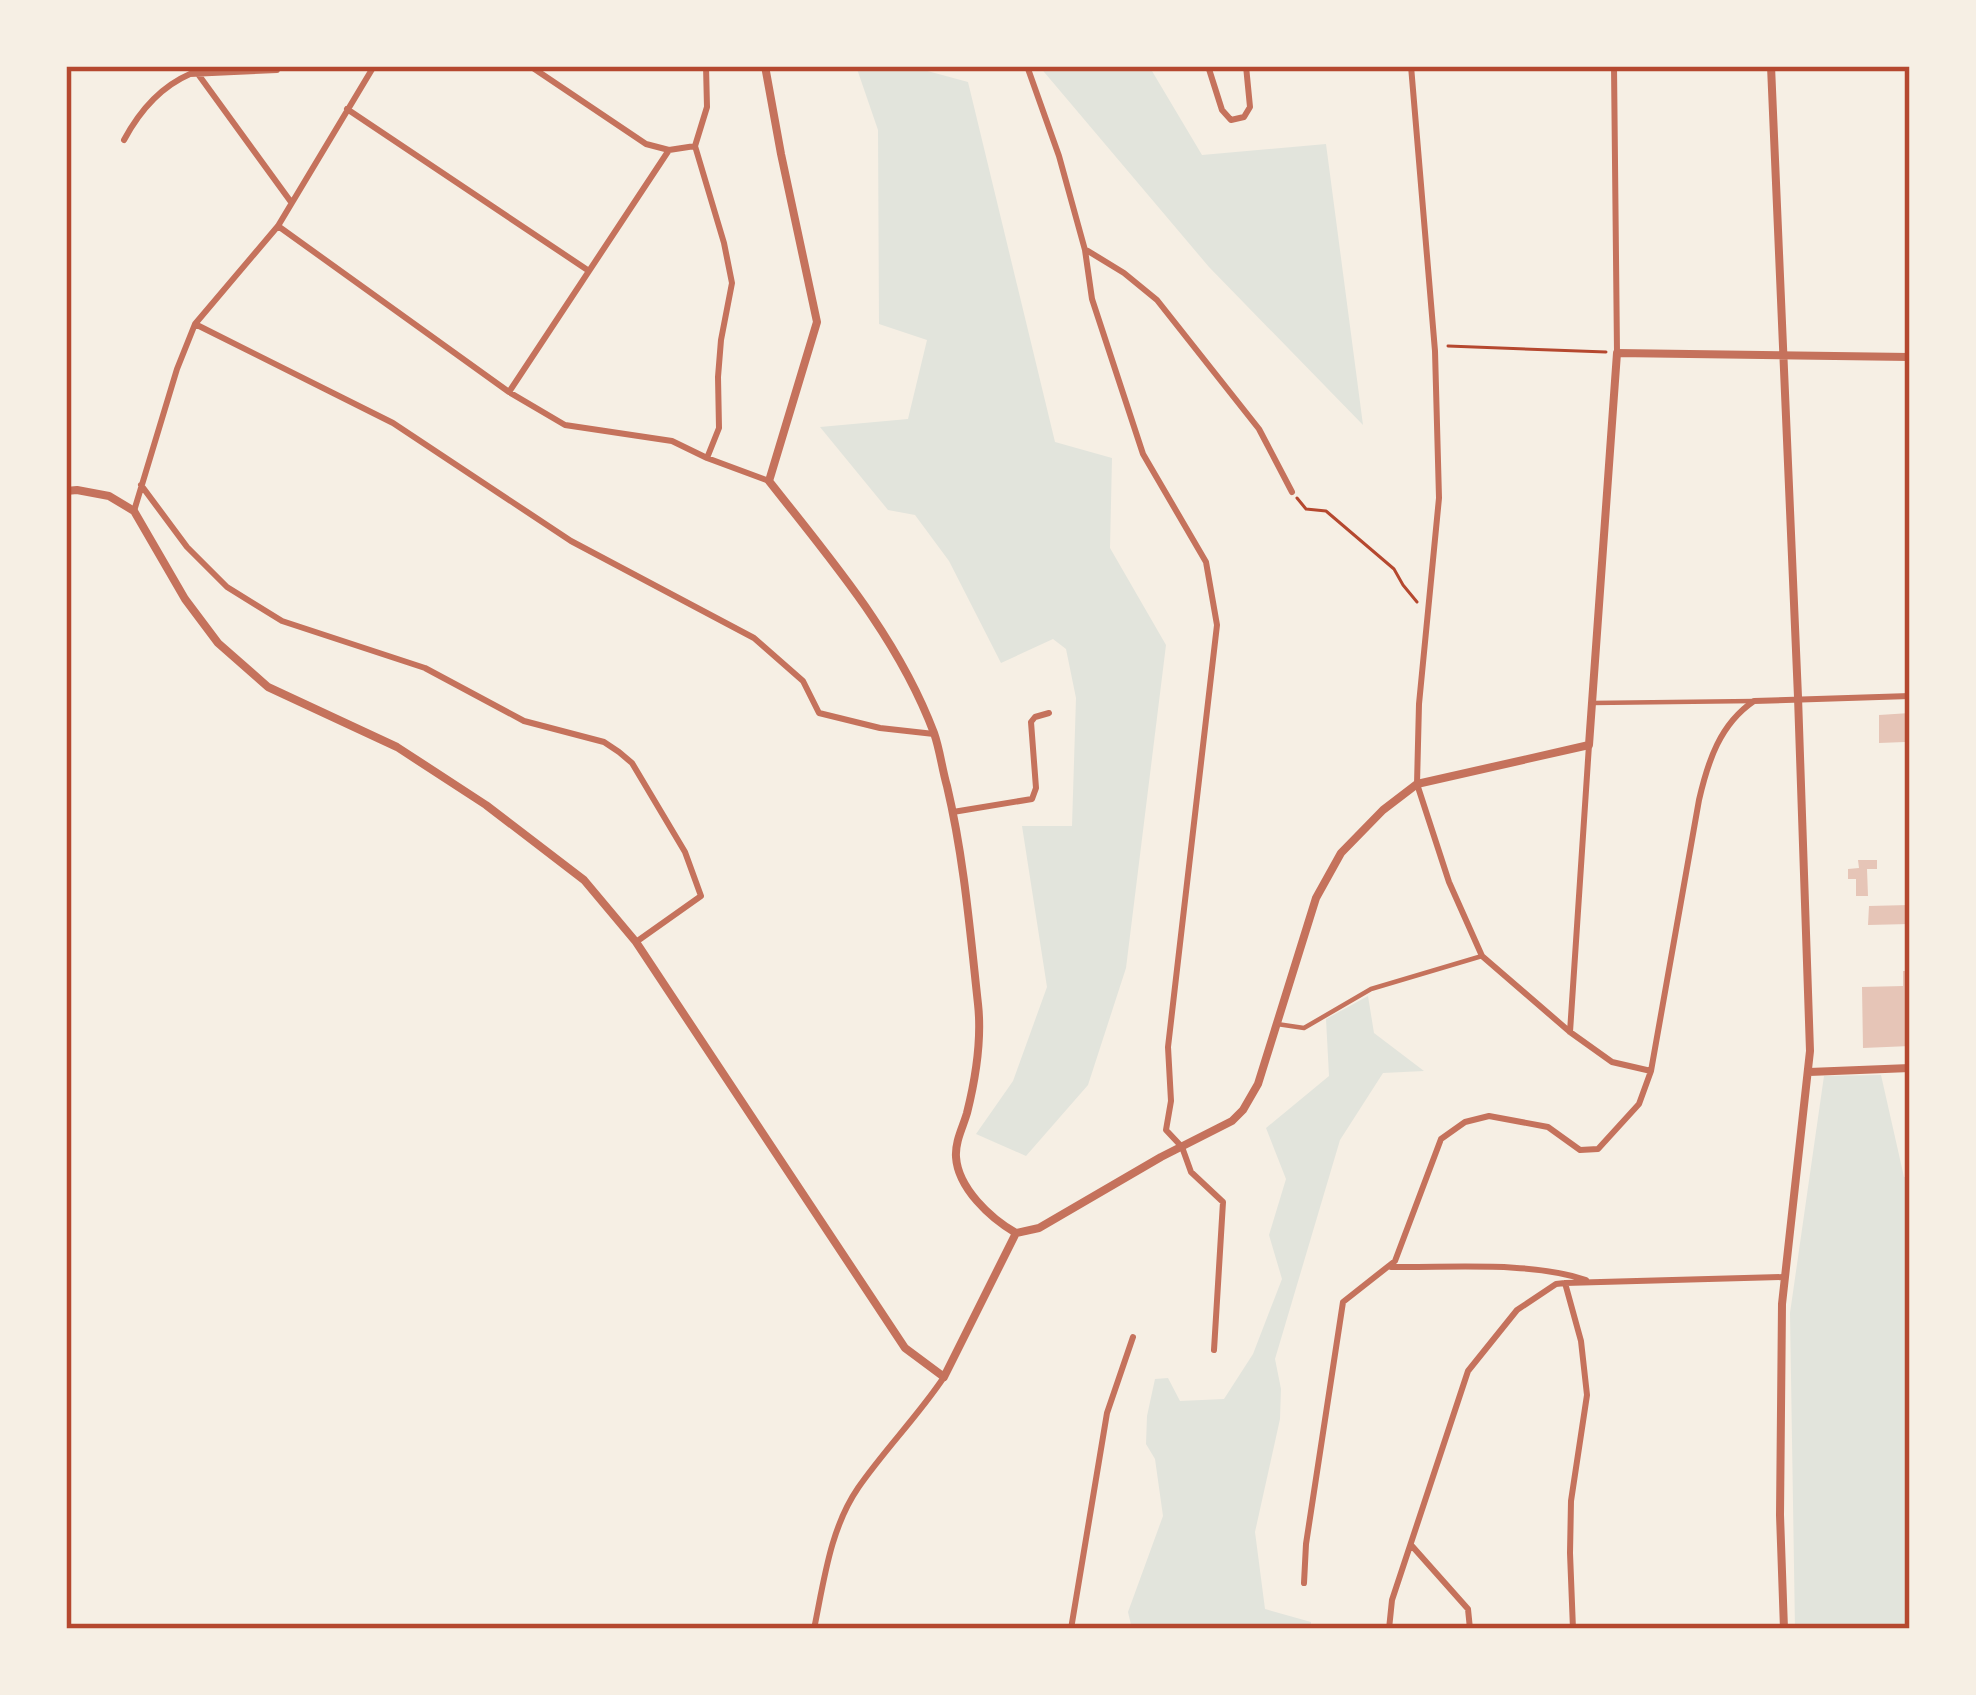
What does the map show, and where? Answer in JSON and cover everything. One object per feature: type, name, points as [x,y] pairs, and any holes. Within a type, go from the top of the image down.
[{"type":"street","points":[[124,140],[136,119],[178,79],[277,70],[278,66]]},
{"type":"street","points":[[134,511],[176,369],[195,324],[278,226],[374,66]]},
{"type":"street","points":[[530,66],[646,144],[669,150],[695,146]]},
{"type":"street","points":[[706,66],[707,107],[695,146],[732,284],[721,340],[719,428],[707,458]]},
{"type":"street","points":[[765,66],[817,322],[769,481]]},
{"type":"street","points":[[1027,66],[1060,156],[1085,250],[1092,299],[1143,454],[1206,562],[1217,625],[1168,1047],[1171,1101],[1166,1130],[1182,1147],[1191,1172],[1223,1202],[1214,1350]]},
{"type":"street","points":[[1208,66],[1222,110],[1231,121],[1244,117],[1250,107],[1246,66]]},
{"type":"street","points":[[1411,66],[1434,346],[1439,498],[1419,704],[1417,784],[1449,882],[1482,956],[1612,1062],[1651,1071]]},
{"type":"street","points":[[1570,1032],[1617,353],[1614,66]]},
{"type":"street","points":[[1771,66],[1810,1051],[1784,1277],[1780,1515],[1784,1629]]},
{"type":"street","points":[[198,74],[292,203]]},
{"type":"street","points":[[347,109],[589,271]]},
{"type":"street","points":[[509,392],[669,150]]},
{"type":"street","points":[[278,226],[509,392],[566,425],[672,441],[769,481],[859,595],[888,638],[934,734],[961,845],[979,1051],[956,1161],[976,1199],[997,1222],[1016,1233],[1039,1228],[1244,1110],[1258,1084],[1316,898],[1341,853],[1383,810],[1417,784],[1589,745]]},
{"type":"street","points":[[1085,250],[1124,272],[1157,300],[1259,429],[1292,492]]},
{"type":"street","points":[[195,324],[393,423],[572,541],[754,638],[802,681],[819,713],[880,728],[934,734]]},
{"type":"street","points":[[1617,353],[1910,357]]},
{"type":"street","points":[[141,485],[187,548],[227,587],[282,621],[425,668],[524,721],[604,742],[632,763],[686,851],[701,896],[636,942]]},
{"type":"street","points":[[66,491],[109,496],[134,511],[218,643],[268,687],[397,747],[486,805],[584,880],[636,942],[905,1348],[944,1377]]},
{"type":"street","points":[[1590,703],[1910,696]]},
{"type":"street","points":[[1304,1583],[1343,1302],[1395,1261],[1441,1139],[1465,1122],[1489,1116],[1548,1127],[1580,1150],[1598,1149],[1639,1104],[1651,1071],[1709,758],[1736,713],[1754,700]]},
{"type":"street","points":[[953,812],[1032,799],[1036,788],[1031,722],[1049,713]]},
{"type":"street","points":[[1277,1024],[1304,1028],[1371,989],[1482,956]]},
{"type":"street","points":[[1809,1072],[1910,1068]]},
{"type":"street","points":[[814,1629],[832,1544],[856,1491],[944,1377],[1016,1233]]},
{"type":"street","points":[[1388,1267],[1563,1272],[1594,1282]]},
{"type":"street","points":[[1389,1629],[1392,1600],[1468,1371],[1517,1310],[1556,1284],[1784,1277]]},
{"type":"street","points":[[1565,1283],[1581,1341],[1587,1395],[1571,1501],[1573,1629]]},
{"type":"street","points":[[1071,1629],[1107,1413],[1132,1337]]},
{"type":"street","points":[[1411,1544],[1468,1609],[1470,1629]]},
{"type":"path","points":[[1434,346],[1617,353]]},
{"type":"path","points":[[1292,492],[1306,509],[1326,511],[1384,560],[1418,603]]},
{"type":"shaded area","points":[[856,66],[909,66],[968,82],[1055,442],[1112,458],[1110,548],[1166,645],[1126,968],[1088,1085],[1026,1156],[976,1134],[1013,1081],[1047,987],[1022,826],[1072,826],[1076,698],[1066,649],[1053,639],[1001,663],[949,561],[915,515],[888,510],[820,427],[908,419],[927,340],[879,324],[878,130]]},
{"type":"shaded area","points":[[1039,66],[1149,66],[1202,155],[1326,144],[1363,425],[1209,267]]},
{"type":"shaded area","points":[[1368,996],[1374,1033],[1424,1071],[1383,1073],[1340,1140],[1275,1359],[1280,1419],[1255,1532],[1265,1609],[1311,1622],[1311,1629],[1132,1629],[1128,1612],[1163,1516],[1155,1459],[1146,1444],[1155,1379],[1168,1378],[1180,1401],[1224,1399],[1253,1354],[1282,1279],[1269,1235],[1286,1179],[1266,1128],[1329,1076],[1326,1019]]},
{"type":"shaded area","points":[[1881,1075],[1904,1177],[1910,1177],[1910,1629],[1795,1629],[1790,1313],[1824,1076]]},
{"type":"building","points":[[1910,713],[1905,742],[1879,743],[1879,715]]},
{"type":"building","points":[[1858,860],[1877,860],[1877,869],[1867,869],[1868,896],[1856,896],[1856,879],[1848,879],[1848,869],[1859,868]]},
{"type":"building","points":[[1909,905],[1909,924],[1868,925],[1869,906]]},
{"type":"building","points":[[1903,971],[1910,971],[1910,1046],[1863,1048],[1862,987],[1903,986]]}]
